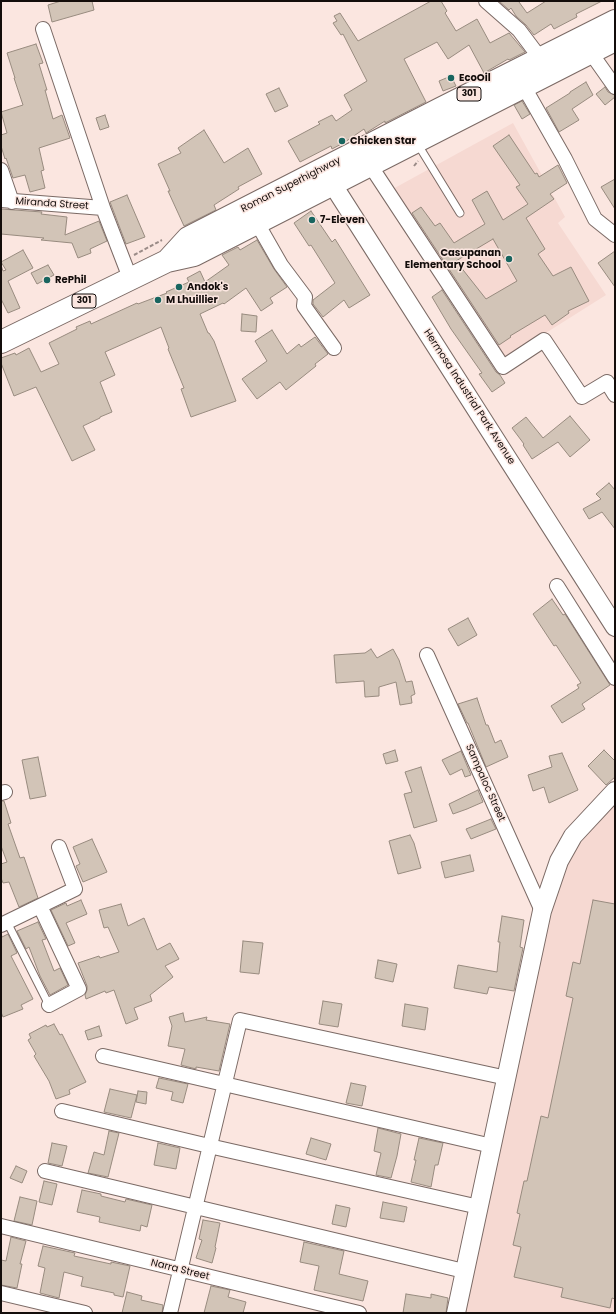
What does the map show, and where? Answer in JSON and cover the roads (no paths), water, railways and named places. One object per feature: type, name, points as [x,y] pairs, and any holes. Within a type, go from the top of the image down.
[{"type":"main road","name":"Roman Superhighway","points":[[1,342],[130,278],[167,261],[194,255],[256,224],[328,176],[540,58],[615,21]]},
{"type":"main road","name":"Roman Superhighway","points":[[167,261],[188,238],[328,176],[370,165],[615,40]]},
{"type":"street","points":[[486,1],[520,30],[540,58]]},
{"type":"street","points":[[43,29],[103,208],[130,278]]},
{"type":"street","points":[[591,53],[615,87]]},
{"type":"street","points":[[524,87],[566,159],[595,219],[615,235]]},
{"type":"street","points":[[370,165],[503,367],[544,340],[582,397],[607,382],[615,395]]},
{"type":"street","points":[[1,170],[6,201]]},
{"type":"street","name":"Hermosa Industrial Park Avenue","points":[[328,176],[615,626]]},
{"type":"street","name":"Miranda Street","points":[[6,201],[103,208]]},
{"type":"street","points":[[256,224],[281,265],[305,297],[304,306],[334,348]]},
{"type":"street","points":[[557,586],[615,678]]},
{"type":"street","name":"Sampaloc Street","points":[[427,655],[542,911]]},
{"type":"street","points":[[456,1313],[542,911],[559,861],[573,836],[615,791]]},
{"type":"street","points":[[4,923],[75,889],[58,847]]},
{"type":"street","points":[[40,906],[79,989],[49,1005]]},
{"type":"street","points":[[170,1313],[240,1020],[507,1078]]},
{"type":"street","points":[[103,1056],[492,1146]]},
{"type":"street","points":[[62,1111],[479,1207]]},
{"type":"street","points":[[45,1171],[194,1208],[464,1271]]},
{"type":"street","name":"Narra Street","points":[[1,1226],[359,1313]]},
{"type":"street","points":[[1,1293],[85,1313]]},
{"type":"lane","points":[[417,142],[460,212]]},
{"type":"lane","points":[[4,923],[49,1005]]},
{"type":"place","name":"EcoOil","points":[[451,78]]},
{"type":"place","name":"Chicken Star","points":[[342,141]]},
{"type":"place","name":"7-Eleven","points":[[312,220]]},
{"type":"place","name":"Casupanan Elementary School","points":[[509,259]]},
{"type":"place","name":"RePhil","points":[[47,280]]},
{"type":"place","name":"Andok's","points":[[179,287]]},
{"type":"place","name":"M Lhuillier","points":[[158,300]]}]
